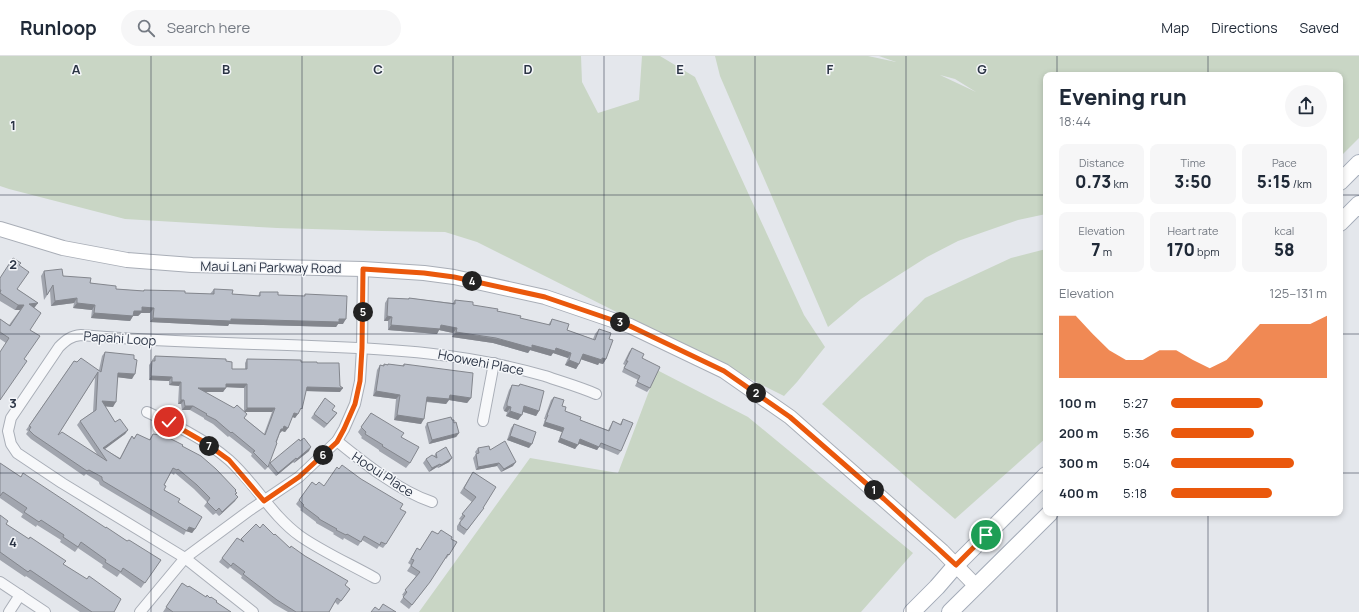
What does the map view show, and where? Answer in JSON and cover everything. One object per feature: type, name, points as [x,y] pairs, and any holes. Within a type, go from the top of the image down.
[{"type":"main road","points":[[1343,179],[1359,163]]},
{"type":"main road","points":[[1343,220],[1359,204]]},
{"type":"main road","name":"Maui Lani Parkway Road","points":[[0,229],[63,248],[127,260],[192,265],[363,269],[424,273],[454,277],[545,297],[630,326],[724,371],[790,417],[884,499],[956,565],[976,586]]},
{"type":"main road","points":[[912,612],[956,565],[1043,478]]},
{"type":"main road","points":[[950,612],[1047,516]]},
{"type":"street","points":[[140,612],[185,558],[299,477],[337,442],[355,404],[360,381],[363,269]]},
{"type":"street","name":"Papahi Loop","points":[[185,558],[62,483],[17,453],[10,444],[8,431],[11,418],[59,347],[72,336],[81,335],[135,340],[362,348]]},
{"type":"street","name":"Hoowehi Place","points":[[362,348],[437,353],[494,363],[555,379],[596,394]]},
{"type":"street","points":[[484,422],[494,363]]},
{"type":"street","points":[[147,412],[169,422],[204,442],[229,460],[279,517],[300,535],[375,578]]},
{"type":"street","name":"Hooui Place","points":[[337,442],[360,461],[396,484],[422,499],[432,502]]},
{"type":"street","points":[[185,558],[252,612]]},
{"type":"street","points":[[0,582],[45,612]]},
{"type":"street","points":[[9,612],[20,595]]},
{"type":"green space","points":[[0,56],[581,56],[582,82],[598,113],[639,100],[642,56],[660,56],[695,77],[804,315],[825,347],[784,396],[477,242],[445,232],[277,228],[125,219],[0,186]]},
{"type":"green space","points":[[715,56],[868,56],[896,62],[879,56],[1359,56],[1359,138],[1343,154],[1343,72],[1043,72],[1043,215],[1018,220],[958,241],[927,257],[861,299],[828,327],[720,76]],"holes":[[[940,75],[955,79],[976,92]]]},
{"type":"green space","points":[[1043,250],[1043,441],[955,519],[822,404],[925,298],[1011,258]]},
{"type":"green space","points":[[657,370],[748,417],[913,553],[861,612],[419,612],[530,458],[618,473]]},
{"type":"building","points":[[13,258],[21,263],[19,265],[29,272],[17,289],[38,303],[29,304],[41,313],[30,330],[40,336],[24,359],[27,361],[0,400],[0,352],[9,338],[0,332],[0,319],[10,326],[24,305],[18,305],[0,293],[0,278]]},
{"type":"building","points":[[62,269],[63,276],[91,278],[90,283],[116,286],[116,289],[185,291],[185,293],[214,294],[214,289],[233,290],[232,294],[260,296],[260,292],[278,292],[278,295],[305,296],[305,294],[347,296],[346,319],[339,319],[339,322],[231,319],[231,321],[153,318],[154,308],[142,307],[142,311],[134,311],[133,316],[94,313],[95,305],[77,303],[77,298],[55,301],[53,285],[47,295],[44,271]]},
{"type":"building","points":[[388,298],[409,298],[455,304],[455,300],[473,302],[473,305],[498,309],[497,311],[521,316],[520,318],[550,325],[552,319],[569,324],[567,330],[595,340],[599,329],[611,333],[609,339],[613,340],[606,359],[602,358],[602,360],[583,354],[579,364],[569,360],[571,353],[556,348],[555,351],[532,345],[532,348],[496,338],[456,332],[457,328],[441,325],[440,329],[391,325],[392,317],[387,316]]},
{"type":"building","points":[[632,348],[644,354],[642,358],[660,367],[650,388],[637,382],[640,376],[624,368]]},
{"type":"building","points":[[105,352],[134,355],[134,359],[137,360],[135,374],[118,373],[116,402],[102,401],[115,422],[120,419],[128,430],[103,448],[120,459],[132,436],[134,439],[137,434],[150,440],[153,434],[161,434],[201,456],[236,490],[235,491],[237,493],[235,494],[238,497],[222,512],[219,508],[216,511],[207,502],[210,498],[197,485],[178,469],[173,468],[164,485],[166,486],[164,490],[180,499],[178,502],[202,517],[195,529],[189,527],[187,531],[103,481],[102,477],[89,470],[87,471],[29,430],[31,427],[29,426],[74,361],[77,362],[81,358],[101,372]],"holes":[[[98,372],[96,410],[80,421],[107,461],[62,432],[58,435]]]},
{"type":"building","points":[[155,356],[226,359],[226,361],[232,362],[232,369],[247,369],[247,359],[301,360],[301,362],[339,363],[340,386],[343,388],[307,387],[302,409],[301,408],[298,414],[294,413],[288,428],[284,426],[283,429],[281,429],[268,467],[253,452],[255,451],[216,420],[193,406],[185,406],[184,400],[181,400],[181,382],[172,382],[172,377],[151,376],[152,361],[155,361]],"holes":[[[226,384],[247,384],[247,408],[275,408],[265,435],[244,418],[247,414],[237,405],[234,408],[198,388],[226,388]]]},
{"type":"building","points":[[384,364],[404,366],[404,364],[473,373],[471,398],[450,395],[449,399],[427,397],[424,419],[397,415],[400,395],[376,391],[380,365],[384,366]]},
{"type":"building","points":[[520,384],[544,391],[539,411],[524,406],[522,415],[510,411],[511,407],[507,406],[507,403],[512,385],[519,386]]},
{"type":"building","points":[[554,397],[564,400],[562,406],[566,407],[565,411],[581,417],[580,420],[609,431],[613,421],[621,425],[623,419],[633,423],[621,451],[601,443],[599,447],[580,439],[578,445],[560,438],[564,428],[545,422]]},
{"type":"building","points":[[325,398],[335,406],[332,410],[337,413],[327,424],[314,414]]},
{"type":"building","points":[[371,413],[404,433],[401,437],[419,447],[410,463],[365,434],[366,432],[361,427]]},
{"type":"building","points":[[451,417],[452,420],[454,420],[454,423],[456,422],[459,433],[432,440],[427,423]]},
{"type":"building","points":[[514,424],[536,432],[532,444],[510,436]]},
{"type":"building","points":[[304,438],[311,447],[278,473],[270,463],[299,439],[300,441]]},
{"type":"building","points":[[505,441],[516,462],[504,469],[499,463],[478,467],[476,454],[479,453],[478,448],[489,446],[490,450]]},
{"type":"building","points":[[446,447],[452,458],[441,465],[440,464],[432,468],[426,459],[432,455],[437,458],[436,453]]},
{"type":"building","points":[[0,463],[21,477],[23,473],[106,528],[161,560],[145,583],[123,568],[121,572],[105,562],[106,560],[81,542],[78,547],[63,537],[64,535],[41,520],[39,522],[24,512],[27,508],[3,492],[0,496]]},
{"type":"building","points":[[342,465],[361,479],[403,504],[400,509],[406,512],[386,544],[381,542],[380,545],[364,536],[361,542],[336,530],[337,529],[319,519],[303,506],[304,505],[299,500],[312,482],[316,485],[319,482],[324,486],[337,467],[339,469]]},
{"type":"building","points":[[473,472],[496,487],[484,508],[467,530],[460,525],[460,522],[465,516],[462,514],[476,497],[464,488]]},
{"type":"building","points":[[0,515],[8,521],[6,524],[29,539],[30,537],[66,561],[63,564],[87,579],[89,576],[121,599],[114,612],[92,612],[30,570],[28,572],[0,552]]},
{"type":"building","points":[[256,524],[260,528],[263,524],[290,548],[291,546],[348,581],[345,585],[350,589],[341,601],[337,598],[329,612],[296,612],[277,600],[243,574],[245,572],[233,563],[231,566],[222,558],[237,538],[244,542],[241,539]]},
{"type":"building","points":[[441,530],[457,542],[430,582],[412,605],[403,597],[407,592],[405,590],[420,572],[411,566],[414,560],[411,559],[417,548],[420,550],[432,531],[438,534]]},
{"type":"building","points":[[182,583],[206,597],[207,595],[210,598],[211,597],[231,612],[173,612],[166,607]]},
{"type":"building","points":[[383,604],[396,612],[371,612],[375,607],[379,610]]},
{"type":"route","points":[[169,422],[204,442],[229,460],[264,501],[299,477],[337,442],[355,404],[360,381],[362,348],[363,269],[424,273],[454,277],[496,285],[545,297],[630,326],[724,371],[790,417],[884,499],[956,565],[986,535]]}]
